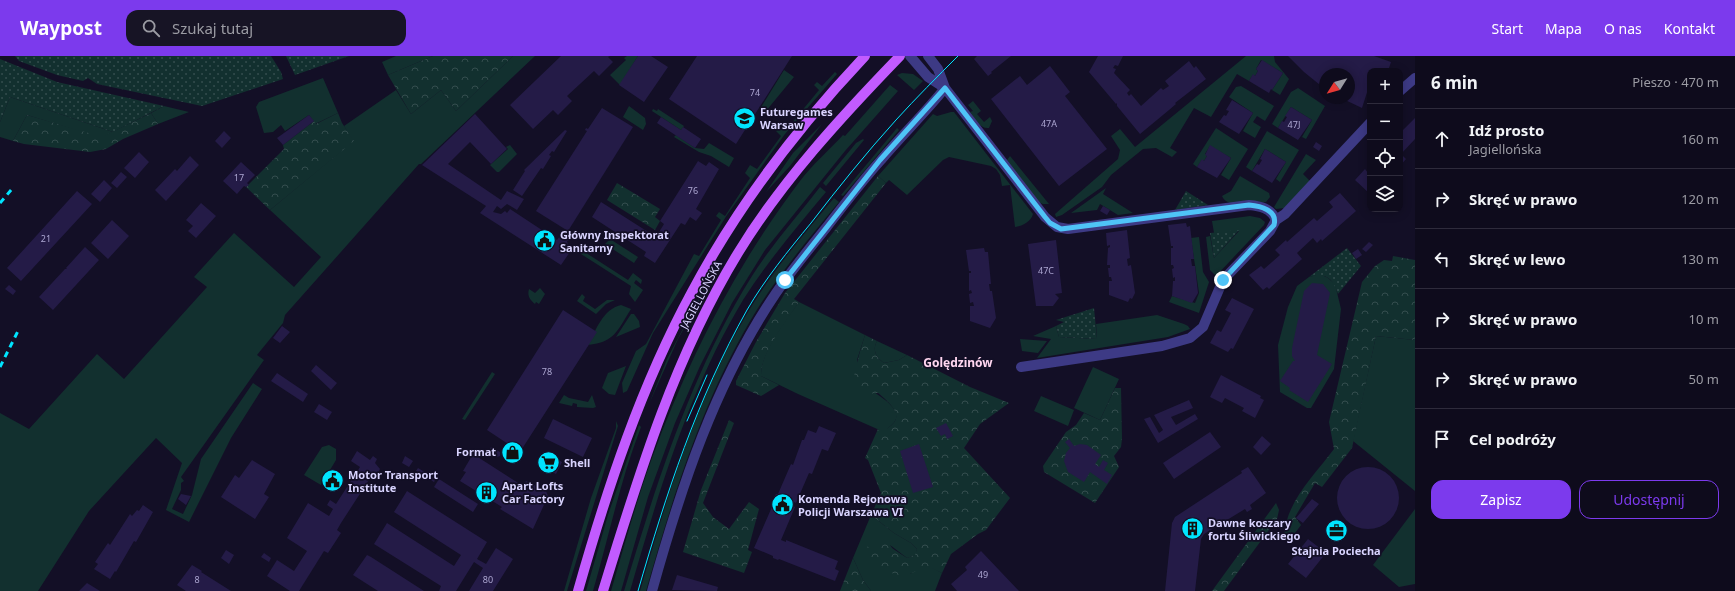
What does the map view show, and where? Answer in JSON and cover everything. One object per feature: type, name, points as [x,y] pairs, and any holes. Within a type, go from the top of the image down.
[{"type":"main road","name":"JAGIELLOŃSKA","points":[[578,591],[600,513],[635,416],[672,330],[692,291],[732,224],[773,165],[821,105],[865,56]]},
{"type":"main road","name":"JAGIELLOŃSKA","points":[[603,591],[656,426],[698,326],[720,285],[747,238],[780,192],[851,108],[900,56]]},
{"type":"street","points":[[910,56],[928,77],[945,88]]},
{"type":"street","points":[[928,56],[938,69],[945,88],[1045,217],[1057,227],[1068,229],[1249,205],[1260,206],[1273,214],[1276,220]]},
{"type":"street","points":[[1403,88],[1415,78]]},
{"type":"street","points":[[652,591],[671,522],[704,431],[741,352],[758,321],[785,280],[845,203],[880,160],[945,88]]},
{"type":"street","points":[[1021,367],[1162,346],[1190,338],[1203,328],[1223,280],[1270,231],[1276,220],[1285,214],[1367,126]]},
{"type":"green space","points":[[15,56],[271,56],[281,72],[283,79],[202,106],[97,84],[88,78],[83,81],[57,75],[19,61]]},
{"type":"green space","points":[[286,56],[349,56],[295,75]]},
{"type":"green space","points":[[396,56],[433,56],[388,75],[382,62]]},
{"type":"green space","points":[[433,56],[513,56],[456,111],[441,90],[411,114],[388,75]]},
{"type":"green space","points":[[513,56],[535,56],[421,164],[419,164],[285,315],[283,323],[257,355],[264,360],[181,477],[184,481],[181,483],[181,490],[172,509],[183,514],[192,495],[201,459],[253,383],[262,389],[231,438],[189,522],[166,510],[182,463],[156,438],[89,511],[38,591],[0,591],[0,413],[29,429],[97,354],[124,379],[207,287],[194,277],[234,233],[294,287],[321,257],[270,210],[353,141],[344,126],[396,90],[411,114],[441,90],[456,111]]},
{"type":"green space","points":[[627,56],[638,56],[620,85],[610,75],[626,60],[624,58]]},
{"type":"green space","points":[[1246,56],[1274,56],[1275,62],[1289,79],[1280,95],[1272,90],[1283,73],[1261,60],[1256,69],[1258,71],[1249,81],[1237,74],[1211,117],[1194,108],[1170,148],[1177,152],[1172,157],[1156,148],[1143,149],[1111,175],[1102,187],[1062,215],[1056,217],[1055,214],[1118,159],[1120,150],[1111,136],[1120,129],[1135,147]]},
{"type":"green space","points":[[0,59],[57,82],[164,106],[113,132],[10,97],[0,122]]},
{"type":"green space","points":[[784,70],[794,77],[766,111],[760,109]]},
{"type":"green space","points":[[835,72],[837,74],[785,134],[727,215],[653,333],[627,391],[623,393],[622,383],[636,351],[646,344],[694,254],[699,256],[721,220],[716,216],[719,212],[725,216],[750,178],[745,173],[750,165],[757,169],[781,136],[776,131],[779,126],[786,130],[819,90],[814,85],[817,82],[822,86]]},
{"type":"green space","points":[[902,73],[913,74],[923,81],[914,90],[897,75]]},
{"type":"green space","points":[[323,78],[338,113],[315,124],[309,115],[285,131],[281,125],[273,132],[264,133],[256,107],[259,102]]},
{"type":"green space","points":[[890,85],[898,91],[845,151],[765,250],[732,303],[700,366],[675,423],[648,497],[621,591],[611,591],[630,524],[666,421],[681,385],[716,314],[755,246],[805,175],[843,135],[845,136]]},
{"type":"green space","points":[[1241,86],[1274,106],[1265,121],[1257,116],[1253,122],[1261,127],[1255,138],[1243,131],[1253,113],[1229,97],[1236,87]]},
{"type":"green space","points":[[1298,88],[1319,102],[1319,104],[1325,106],[1306,139],[1302,137],[1312,120],[1291,107],[1278,128],[1272,124],[1291,92]]},
{"type":"green space","points":[[10,97],[113,132],[102,138],[27,115],[13,141],[0,137],[0,122]]},
{"type":"green space","points":[[973,101],[981,111],[977,114],[984,122],[990,117],[992,121],[989,128],[980,125],[970,112],[973,111],[968,105]]},
{"type":"green space","points":[[164,106],[189,112],[158,124],[151,113]]},
{"type":"green space","points":[[629,106],[645,118],[646,124],[643,130],[623,117]]},
{"type":"green space","points":[[653,109],[657,111],[658,109],[684,126],[681,130],[652,111]]},
{"type":"green space","points":[[954,112],[1033,214],[1026,223],[1015,227],[1010,185],[1002,186],[1000,175],[996,169],[991,166],[949,157],[943,160],[907,195],[889,180],[886,183],[878,176],[933,114],[937,116]]},
{"type":"green space","points":[[151,113],[158,124],[123,139],[106,149],[90,152],[24,144],[13,141],[27,115],[102,137]]},
{"type":"green space","points":[[338,113],[342,123],[354,141],[270,210],[246,187],[284,149],[283,145],[314,121],[316,124]]},
{"type":"green space","points":[[822,124],[790,166],[766,192],[793,153]]},
{"type":"green space","points":[[897,128],[899,130],[843,196],[841,195]]},
{"type":"green space","points":[[1216,128],[1248,149],[1229,180],[1221,175],[1231,158],[1210,146],[1205,154],[1207,156],[1204,161],[1202,160],[1197,167],[1193,164]]},
{"type":"green space","points":[[1267,131],[1299,150],[1280,182],[1276,179],[1286,162],[1265,149],[1252,171],[1246,167]]},
{"type":"green space","points":[[676,135],[695,148],[704,149],[709,143],[734,158],[729,167],[674,137]]},
{"type":"green space","points":[[863,139],[864,140],[826,186],[823,183],[856,143]]},
{"type":"green space","points":[[510,145],[517,154],[499,172],[497,172],[490,165],[508,149],[506,147]]},
{"type":"green space","points":[[1306,154],[1316,160],[1303,174],[1310,181],[1284,208],[1276,209],[1274,207]]},
{"type":"green space","points":[[1010,156],[1049,204],[1038,202],[1007,160]]},
{"type":"green space","points":[[878,176],[886,183],[794,299],[799,302],[769,348],[762,367],[761,376],[779,385],[761,396],[736,385],[736,381],[756,342],[785,293]]},
{"type":"green space","points":[[1240,176],[1269,193],[1270,197],[1266,202],[1254,201],[1231,203],[1224,200],[1222,196],[1231,191]]},
{"type":"green space","points":[[617,183],[660,209],[655,217],[660,221],[655,230],[607,200]]},
{"type":"green space","points":[[820,187],[826,192],[752,286],[724,334],[707,369],[691,405],[664,479],[630,591],[624,591],[663,469],[693,390],[711,351],[730,313],[752,276],[777,241]]},
{"type":"green space","points":[[1106,188],[1103,194],[1133,213],[1118,215],[1100,204],[1097,210],[1071,213]]},
{"type":"green space","points":[[1186,191],[1208,205],[1175,210]]},
{"type":"green space","points":[[834,198],[839,202],[767,294],[739,341],[722,375],[692,445],[646,591],[640,591],[673,481],[715,374],[732,340],[770,278]]},
{"type":"green space","points":[[1250,216],[1260,218],[1265,222],[1264,225],[1216,276],[1210,270],[1206,237],[1210,236],[1214,258],[1239,231],[1214,233],[1212,221]]},
{"type":"green space","points":[[1239,230],[1214,258],[1210,233]]},
{"type":"green space","points":[[1199,237],[1203,272],[1209,282],[1199,313],[1169,302],[1172,296],[1195,303],[1199,293],[1191,238]]},
{"type":"green space","points":[[610,239],[638,257],[634,263],[605,244]]},
{"type":"green space","points":[[1347,248],[1361,266],[1338,294],[1331,280],[1328,278],[1324,276],[1309,277]]},
{"type":"green space","points":[[580,249],[628,280],[633,273],[642,280],[641,284],[636,280],[634,283],[643,290],[635,302],[629,294],[631,286],[581,254]]},
{"type":"green space","points":[[1393,256],[1415,260],[1415,340],[1376,336],[1352,448],[1322,487],[1315,483],[1295,517],[1301,525],[1289,541],[1284,537],[1286,524],[1295,500],[1334,449],[1329,422],[1362,282],[1375,266],[1384,260],[1392,261]]},
{"type":"green space","points":[[716,266],[719,266],[678,339],[649,404],[667,359]]},
{"type":"green space","points":[[1320,274],[1335,284],[1341,309],[1334,369],[1311,408],[1307,408],[1280,392],[1278,345],[1288,307],[1297,286],[1309,277]]},
{"type":"green space","points":[[540,288],[545,294],[539,304],[536,302],[535,304],[529,298],[529,289],[535,293]]},
{"type":"green space","points":[[582,294],[585,297],[583,301],[595,309],[607,300],[615,300],[606,304],[596,314],[577,301]]},
{"type":"green space","points":[[799,302],[865,335],[857,360],[857,370],[854,381],[882,397],[894,409],[896,415],[895,421],[884,432],[761,376],[762,367],[769,347]]},
{"type":"green space","points":[[621,305],[631,309],[614,334],[604,341],[588,345],[605,315],[615,307]]},
{"type":"green space","points":[[1094,308],[1097,339],[1059,337],[1056,326],[1064,322],[1056,320]]},
{"type":"green space","points":[[631,314],[634,314],[639,321],[640,327],[616,337]]},
{"type":"green space","points":[[1157,315],[1184,324],[1190,329],[1168,337],[1037,358],[1051,339],[1033,336],[1056,326],[1059,337],[1097,339],[1096,324]]},
{"type":"green space","points":[[865,335],[877,341],[875,351],[879,359],[884,363],[899,360],[907,355],[970,387],[1009,403],[980,424],[964,448],[1010,498],[986,530],[978,534],[951,554],[942,573],[927,566],[910,574],[894,574],[867,561],[864,555],[868,546],[881,541],[907,558],[915,555],[917,549],[911,543],[894,533],[871,515],[881,493],[868,460],[865,458],[878,429],[884,431],[891,425],[895,421],[896,413],[891,405],[878,393],[866,394],[853,383],[856,365]]},
{"type":"green space","points":[[1376,336],[1415,340],[1415,491],[1353,441]]},
{"type":"green space","points":[[1020,339],[1047,341],[1038,353],[1022,351]]},
{"type":"green space","points":[[877,341],[907,355],[899,360],[884,363],[879,359],[875,351]]},
{"type":"green space","points":[[626,366],[615,395],[609,394],[602,388],[608,373]]},
{"type":"green space","points":[[1093,367],[1119,379],[1100,420],[1074,408]]},
{"type":"green space","points":[[492,372],[495,374],[465,420],[462,419]]},
{"type":"green space","points":[[1115,388],[1121,388],[1122,439],[1121,447],[1114,456],[1119,467],[1095,503],[1044,472],[1043,466],[1066,432],[1076,425],[1084,413],[1100,420]]},
{"type":"green space","points":[[564,395],[569,398],[588,402],[592,395],[596,407],[577,407],[577,404],[573,403],[572,406],[559,403]]},
{"type":"green space","points":[[1041,396],[1074,410],[1068,426],[1034,411]]},
{"type":"green space","points":[[729,420],[734,423],[703,503],[713,517],[729,529],[749,502],[759,509],[748,550],[752,552],[744,573],[683,552],[701,490]]},
{"type":"green space","points":[[616,421],[618,426],[567,591],[564,591],[591,498],[616,428]]},
{"type":"green space","points":[[639,425],[641,427],[621,488],[593,591],[586,591],[608,515]]},
{"type":"green space","points":[[329,445],[336,449],[336,460],[321,485],[304,475],[322,447]]},
{"type":"green space","points":[[1276,503],[1279,510],[1277,519],[1224,591],[1212,591]]},
{"type":"green space","points":[[1415,509],[1415,584],[1399,587],[1373,565]]},
{"type":"green space","points":[[871,515],[894,533],[911,543],[917,549],[916,555],[907,558],[890,545],[910,574],[927,565],[942,573],[935,591],[871,591],[863,580],[853,558]]},
{"type":"green space","points":[[853,558],[863,580],[871,591],[840,591]]},
{"type":"building","points":[[561,56],[610,56],[608,57],[613,62],[599,76],[594,71],[567,96],[572,101],[558,115],[553,110],[533,129],[510,105]]},
{"type":"building","points":[[638,56],[651,56],[668,67],[644,102],[619,85]]},
{"type":"building","points":[[697,56],[792,56],[736,144],[669,99]]},
{"type":"building","points":[[977,56],[1011,56],[988,76],[974,59]]},
{"type":"building","points":[[1098,56],[1123,56],[1118,66],[1115,65],[1113,68],[1116,69],[1114,73],[1130,90],[1127,93],[1129,96],[1131,94],[1141,106],[1161,88],[1163,90],[1169,86],[1165,81],[1189,61],[1194,68],[1196,66],[1206,79],[1175,103],[1176,104],[1140,134],[1117,106],[1117,103],[1116,104],[1089,72]]},
{"type":"building","points":[[1288,56],[1374,56],[1391,62],[1389,68],[1367,68],[1367,92],[1362,108],[1354,104],[1355,104],[1355,68],[1319,68],[1319,84]]},
{"type":"building","points":[[1262,60],[1283,73],[1269,93],[1249,81],[1253,74],[1255,76],[1258,71],[1256,69]]},
{"type":"building","points":[[1050,66],[1070,92],[1065,96],[1107,149],[1059,186],[991,99],[1020,76],[1027,85]]},
{"type":"building","points":[[1232,100],[1253,113],[1239,134],[1219,122],[1229,111],[1226,110]]},
{"type":"building","points":[[1291,107],[1312,120],[1298,140],[1278,128],[1282,121],[1284,122],[1287,117],[1285,116]]},
{"type":"building","points":[[602,108],[633,127],[568,231],[536,211],[587,131],[585,130],[586,128],[588,129]]},
{"type":"building","points":[[475,114],[507,149],[491,164],[470,142],[448,164],[501,200],[507,191],[524,199],[517,210],[507,204],[501,209],[497,206],[493,212],[501,214],[505,211],[507,213],[510,209],[557,240],[560,236],[570,241],[567,241],[568,245],[565,245],[572,249],[561,265],[480,213],[486,206],[422,165]]},
{"type":"building","points":[[309,115],[314,121],[283,145],[277,138]]},
{"type":"building","points":[[661,117],[681,130],[683,127],[701,139],[695,148],[657,123]]},
{"type":"building","points":[[1415,118],[1415,139],[1403,152],[1403,140],[1403,130]]},
{"type":"building","points":[[565,130],[567,131],[554,152],[552,151],[549,155],[551,156],[543,169],[541,168],[522,196],[513,190],[525,171],[524,170]]},
{"type":"building","points":[[224,131],[231,138],[222,148],[215,141]]},
{"type":"building","points":[[1316,142],[1322,146],[1319,151],[1313,147]]},
{"type":"building","points":[[1210,145],[1231,158],[1217,178],[1197,167],[1202,159],[1204,161],[1207,156],[1205,155]]},
{"type":"building","points":[[1265,149],[1286,162],[1272,183],[1252,171],[1262,160],[1260,159]]},
{"type":"building","points":[[139,152],[149,162],[135,178],[124,168]]},
{"type":"building","points":[[190,156],[199,165],[166,201],[155,190],[175,169],[177,171]]},
{"type":"building","points":[[698,161],[706,166],[709,162],[719,169],[696,209],[702,213],[696,221],[690,217],[685,225],[681,223],[655,263],[644,256],[646,252],[592,217],[601,202],[656,237],[664,224],[660,221]]},
{"type":"building","points":[[241,162],[255,175],[247,183],[249,185],[246,187],[244,186],[237,194],[223,181]]},
{"type":"building","points":[[1365,169],[1367,172],[1367,191],[1355,180]]},
{"type":"building","points":[[121,172],[127,177],[117,188],[111,183]]},
{"type":"building","points":[[104,180],[112,188],[100,202],[91,194]]},
{"type":"building","points":[[77,191],[92,204],[21,281],[7,268]]},
{"type":"building","points":[[1340,193],[1356,211],[1322,241],[1321,239],[1317,243],[1313,238],[1297,253],[1302,259],[1269,289],[1267,287],[1263,290],[1249,275],[1261,266],[1264,269],[1280,255],[1275,250],[1286,240],[1287,242],[1314,218],[1317,221],[1333,207],[1329,202]]},
{"type":"building","points":[[201,203],[216,216],[196,238],[188,231],[193,226],[186,220]]},
{"type":"building","points":[[1103,206],[1110,210],[1107,215],[1100,211]]},
{"type":"building","points":[[112,220],[129,236],[108,259],[91,243]]},
{"type":"building","points":[[1186,223],[1187,227],[1190,226],[1194,259],[1191,259],[1192,266],[1195,266],[1198,293],[1192,303],[1172,296],[1173,281],[1175,281],[1175,277],[1173,278],[1172,269],[1174,268],[1173,265],[1171,265],[1171,248],[1173,248],[1173,246],[1171,246],[1168,225]]},
{"type":"building","points":[[1127,230],[1130,258],[1127,259],[1128,266],[1131,265],[1135,293],[1132,299],[1130,298],[1128,302],[1109,295],[1109,281],[1112,281],[1111,277],[1109,277],[1108,268],[1110,268],[1110,265],[1107,265],[1108,248],[1110,245],[1107,246],[1106,233]]},
{"type":"building","points":[[1056,240],[1062,293],[1055,294],[1059,298],[1053,306],[1036,306],[1028,244]]},
{"type":"building","points":[[1369,242],[1373,245],[1366,252],[1362,249]]},
{"type":"building","points":[[85,247],[99,260],[53,310],[39,297],[65,269],[67,269],[66,268]]},
{"type":"building","points":[[984,248],[985,252],[988,252],[991,284],[989,284],[990,291],[992,291],[996,318],[990,328],[970,321],[970,306],[974,306],[973,302],[970,303],[969,294],[972,293],[971,290],[969,291],[969,273],[971,273],[971,271],[969,271],[966,250]]},
{"type":"building","points":[[1358,249],[1362,255],[1356,259],[1352,253]]},
{"type":"building","points":[[1312,283],[1323,284],[1330,293],[1317,355],[1332,364],[1308,402],[1289,390],[1290,388],[1280,381],[1293,361],[1295,361],[1292,356],[1292,348],[1304,291]]},
{"type":"building","points":[[9,285],[16,291],[13,295],[5,289]]},
{"type":"building","points":[[1232,298],[1254,309],[1233,349],[1231,348],[1228,352],[1210,343],[1217,330],[1221,332],[1231,313],[1225,310]]},
{"type":"building","points":[[563,310],[597,332],[520,452],[487,430]]},
{"type":"building","points":[[282,326],[290,332],[280,343],[273,338]]},
{"type":"building","points":[[316,365],[337,383],[331,390],[311,371]]},
{"type":"building","points":[[277,373],[308,394],[303,402],[271,381]]},
{"type":"building","points":[[1221,375],[1261,396],[1260,398],[1264,400],[1255,418],[1242,411],[1244,408],[1225,398],[1222,403],[1210,397]]},
{"type":"building","points":[[1189,400],[1193,408],[1171,417],[1176,425],[1195,414],[1198,419],[1158,443],[1144,419],[1150,417],[1159,433],[1163,430],[1154,415]]},
{"type":"building","points":[[319,404],[332,412],[327,420],[314,412]]},
{"type":"building","name":"Shell","points":[[553,419],[592,438],[583,457],[544,438]]},
{"type":"building","points":[[946,423],[953,436],[947,439],[945,434],[941,436],[936,428]]},
{"type":"building","name":"Komenda Rejonowa Policji Warszawa VI","points":[[819,426],[836,433],[828,451],[822,449],[812,474],[809,473],[796,503],[794,502],[793,506],[795,507],[781,540],[786,542],[786,540],[838,561],[835,569],[839,571],[835,581],[773,558],[773,556],[754,548],[775,500],[773,499],[776,494],[778,494],[791,464],[793,465],[802,440],[804,440],[808,430],[816,433]]},
{"type":"building","points":[[1210,432],[1221,447],[1174,479],[1163,463]]},
{"type":"building","points":[[1262,436],[1271,444],[1261,455],[1253,447]]},
{"type":"building","points":[[1069,439],[1074,446],[1080,444],[1087,445],[1101,455],[1095,464],[1099,467],[1103,460],[1108,463],[1104,470],[1112,475],[1107,484],[1090,472],[1084,482],[1068,472],[1064,461],[1066,453],[1070,448],[1065,442]]},
{"type":"building","points":[[919,444],[933,487],[913,493],[900,451]]},
{"type":"building","points":[[491,447],[500,452],[500,456],[497,457],[489,451]]},
{"type":"building","points":[[357,451],[370,460],[373,456],[377,459],[375,463],[380,469],[377,474],[374,472],[341,523],[337,530],[341,533],[328,553],[324,551],[299,591],[290,591],[267,576],[277,560],[294,571],[307,551],[287,538],[308,503],[329,516],[333,509],[327,505],[330,500],[336,504],[360,467],[351,461]]},
{"type":"building","name":"Shell","points":[[543,452],[562,462],[556,474],[537,465]]},
{"type":"building","points":[[473,454],[523,486],[526,481],[546,491],[548,496],[533,529],[500,509],[502,507],[460,481],[466,472],[463,471]]},
{"type":"building","points":[[405,456],[413,461],[409,467],[402,463]]},
{"type":"building","points":[[252,460],[275,474],[264,494],[269,497],[255,519],[221,497],[235,475],[239,478]]},
{"type":"building","name":"Dawne koszary fortu Śliwickiego","points":[[1248,467],[1266,493],[1250,505],[1252,509],[1247,512],[1245,509],[1204,534],[1201,539],[1195,591],[1165,591],[1172,523],[1175,517],[1242,473],[1241,471]]},
{"type":"building","points":[[1368,467],[1380,469],[1390,476],[1397,486],[1399,498],[1397,510],[1390,520],[1380,527],[1368,529],[1356,527],[1346,520],[1339,510],[1337,498],[1339,486],[1346,476],[1356,469]]},
{"type":"building","points":[[418,468],[436,479],[434,482],[416,471]]},
{"type":"building","points":[[439,479],[478,504],[473,512],[434,487]]},
{"type":"building","points":[[407,491],[487,542],[477,559],[486,564],[496,548],[513,559],[493,591],[469,591],[483,568],[474,562],[456,591],[439,591],[441,586],[374,544],[387,523],[454,566],[461,555],[394,512]]},
{"type":"building","points":[[181,494],[191,496],[186,505],[178,499]]},
{"type":"building","points":[[1312,499],[1319,504],[1303,523],[1296,518]]},
{"type":"building","points":[[143,505],[153,512],[136,542],[134,541],[116,572],[115,571],[110,579],[94,569],[98,564],[95,562],[108,543],[110,545],[130,514],[132,516],[137,510],[139,511]]},
{"type":"building","points":[[1308,539],[1326,553],[1306,578],[1288,564]]},
{"type":"building","points":[[226,550],[234,555],[229,564],[221,558]]},
{"type":"building","points":[[981,551],[1019,591],[957,591],[951,584],[967,570],[965,567]]},
{"type":"building","points":[[264,553],[271,558],[269,562],[261,557]]},
{"type":"building","points":[[367,555],[424,591],[378,591],[353,575]]},
{"type":"building","points":[[192,565],[231,591],[186,591],[177,585]]},
{"type":"building","points":[[677,575],[718,587],[717,591],[672,590]]},
{"type":"building","points":[[87,583],[100,591],[79,591]]},
{"type":"tram line","points":[[638,591],[684,448],[713,378],[747,310],[777,265],[863,158],[885,132],[958,56]]},
{"type":"tram line","points":[[687,421],[707,375]]},
{"type":"railway","points":[[0,203],[12,189]]},
{"type":"railway","points":[[0,367],[18,331]]},
{"type":"place","name":"Futuregames Warsaw","points":[[744,118]]},
{"type":"place","name":"Główny Inspektorat Sanitarny","points":[[544,241]]},
{"type":"place","name":"Format","points":[[512,452]]},
{"type":"place","name":"Shell","points":[[549,463]]},
{"type":"place","name":"Motor Transport Institute","points":[[332,481]]},
{"type":"place","name":"Apart Lofts Car Factory","points":[[487,492]]},
{"type":"place","name":"Komenda Rejonowa Policji Warszawa VI","points":[[783,505]]},
{"type":"place","name":"Dawne koszary fortu Śliwickiego","points":[[1192,529]]},
{"type":"place","name":"Stajnia Pociecha","points":[[1336,531]]},
{"type":"district","name":"Golędzinów","points":[[958,363]]},
{"type":"route","points":[[785,280],[880,160],[925,112],[945,88],[1045,217],[1050,223],[1061,229],[1249,205],[1260,206],[1273,214],[1276,220],[1270,231],[1223,280]]}]
